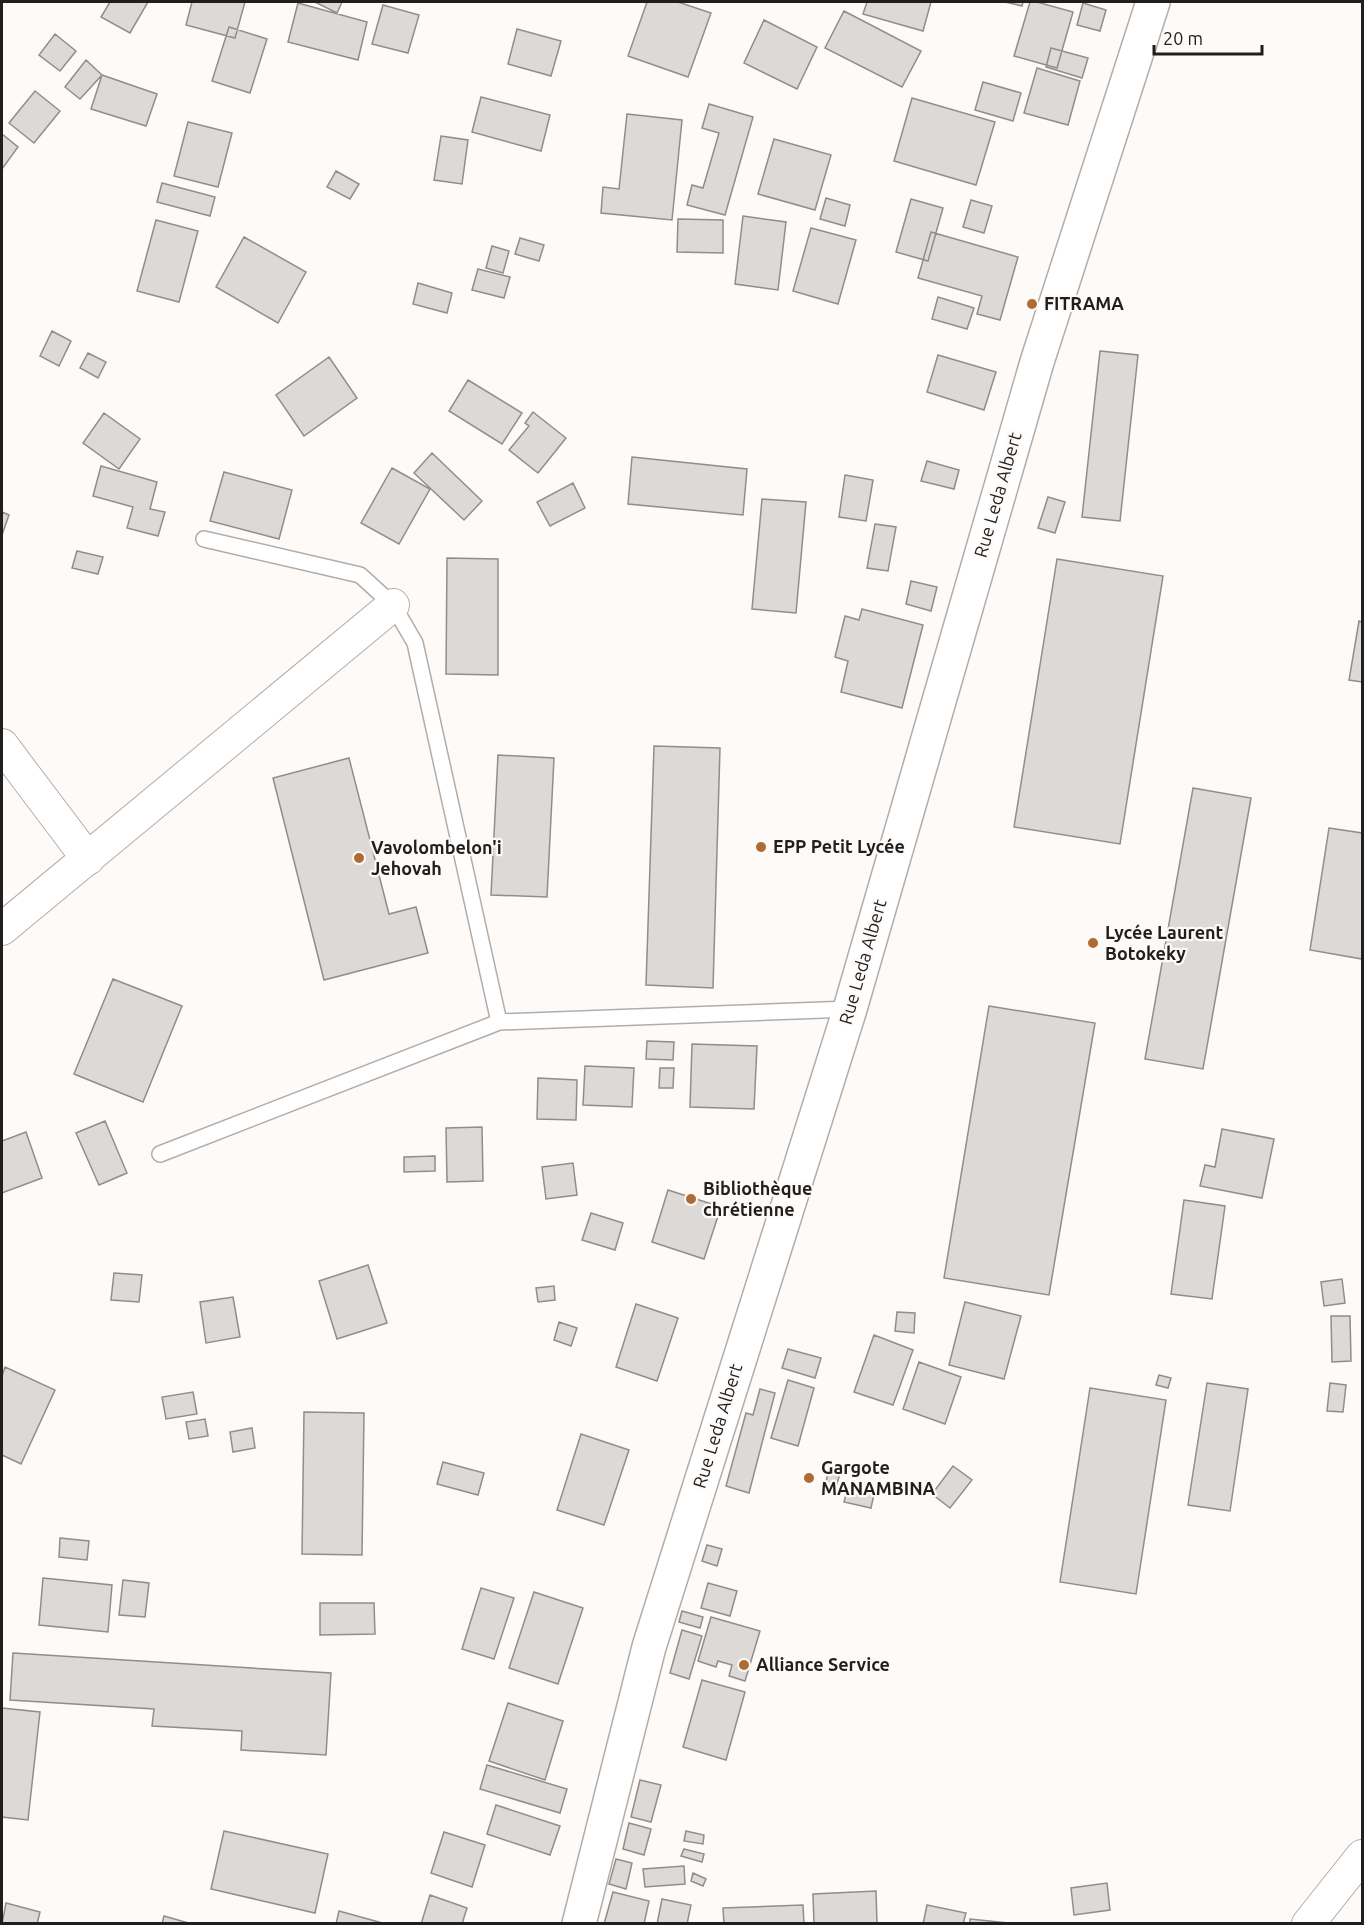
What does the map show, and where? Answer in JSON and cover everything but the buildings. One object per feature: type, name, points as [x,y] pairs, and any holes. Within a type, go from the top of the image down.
[{"type":"street","name":"Rue Leda Albert","points":[[579,1923],[649,1647],[849,1009],[1037,362],[1153,2]]},
{"type":"street","points":[[2,929],[393,605]]},
{"type":"street","points":[[2,745],[88,859]]},
{"type":"street","points":[[1308,1923],[1362,1856]]},
{"type":"lane","points":[[204,539],[360,575],[393,605],[416,643],[499,1022]]},
{"type":"lane","points":[[160,1154],[499,1022],[849,1009]]},
{"type":"place","name":"FITRAMA","points":[[1032,304]]},
{"type":"place","name":"EPP Petit Lycée","points":[[761,847]]},
{"type":"place","name":"Vavolombelon'i Jehovah","points":[[359,858]]},
{"type":"place","name":"Lycée Laurent Botokeky","points":[[1093,943]]},
{"type":"place","name":"Bibliothèque chrétienne","points":[[691,1199]]},
{"type":"place","name":"Gargote MANAMBINA","points":[[809,1478]]},
{"type":"place","name":"Alliance Service","points":[[744,1665]]}]
